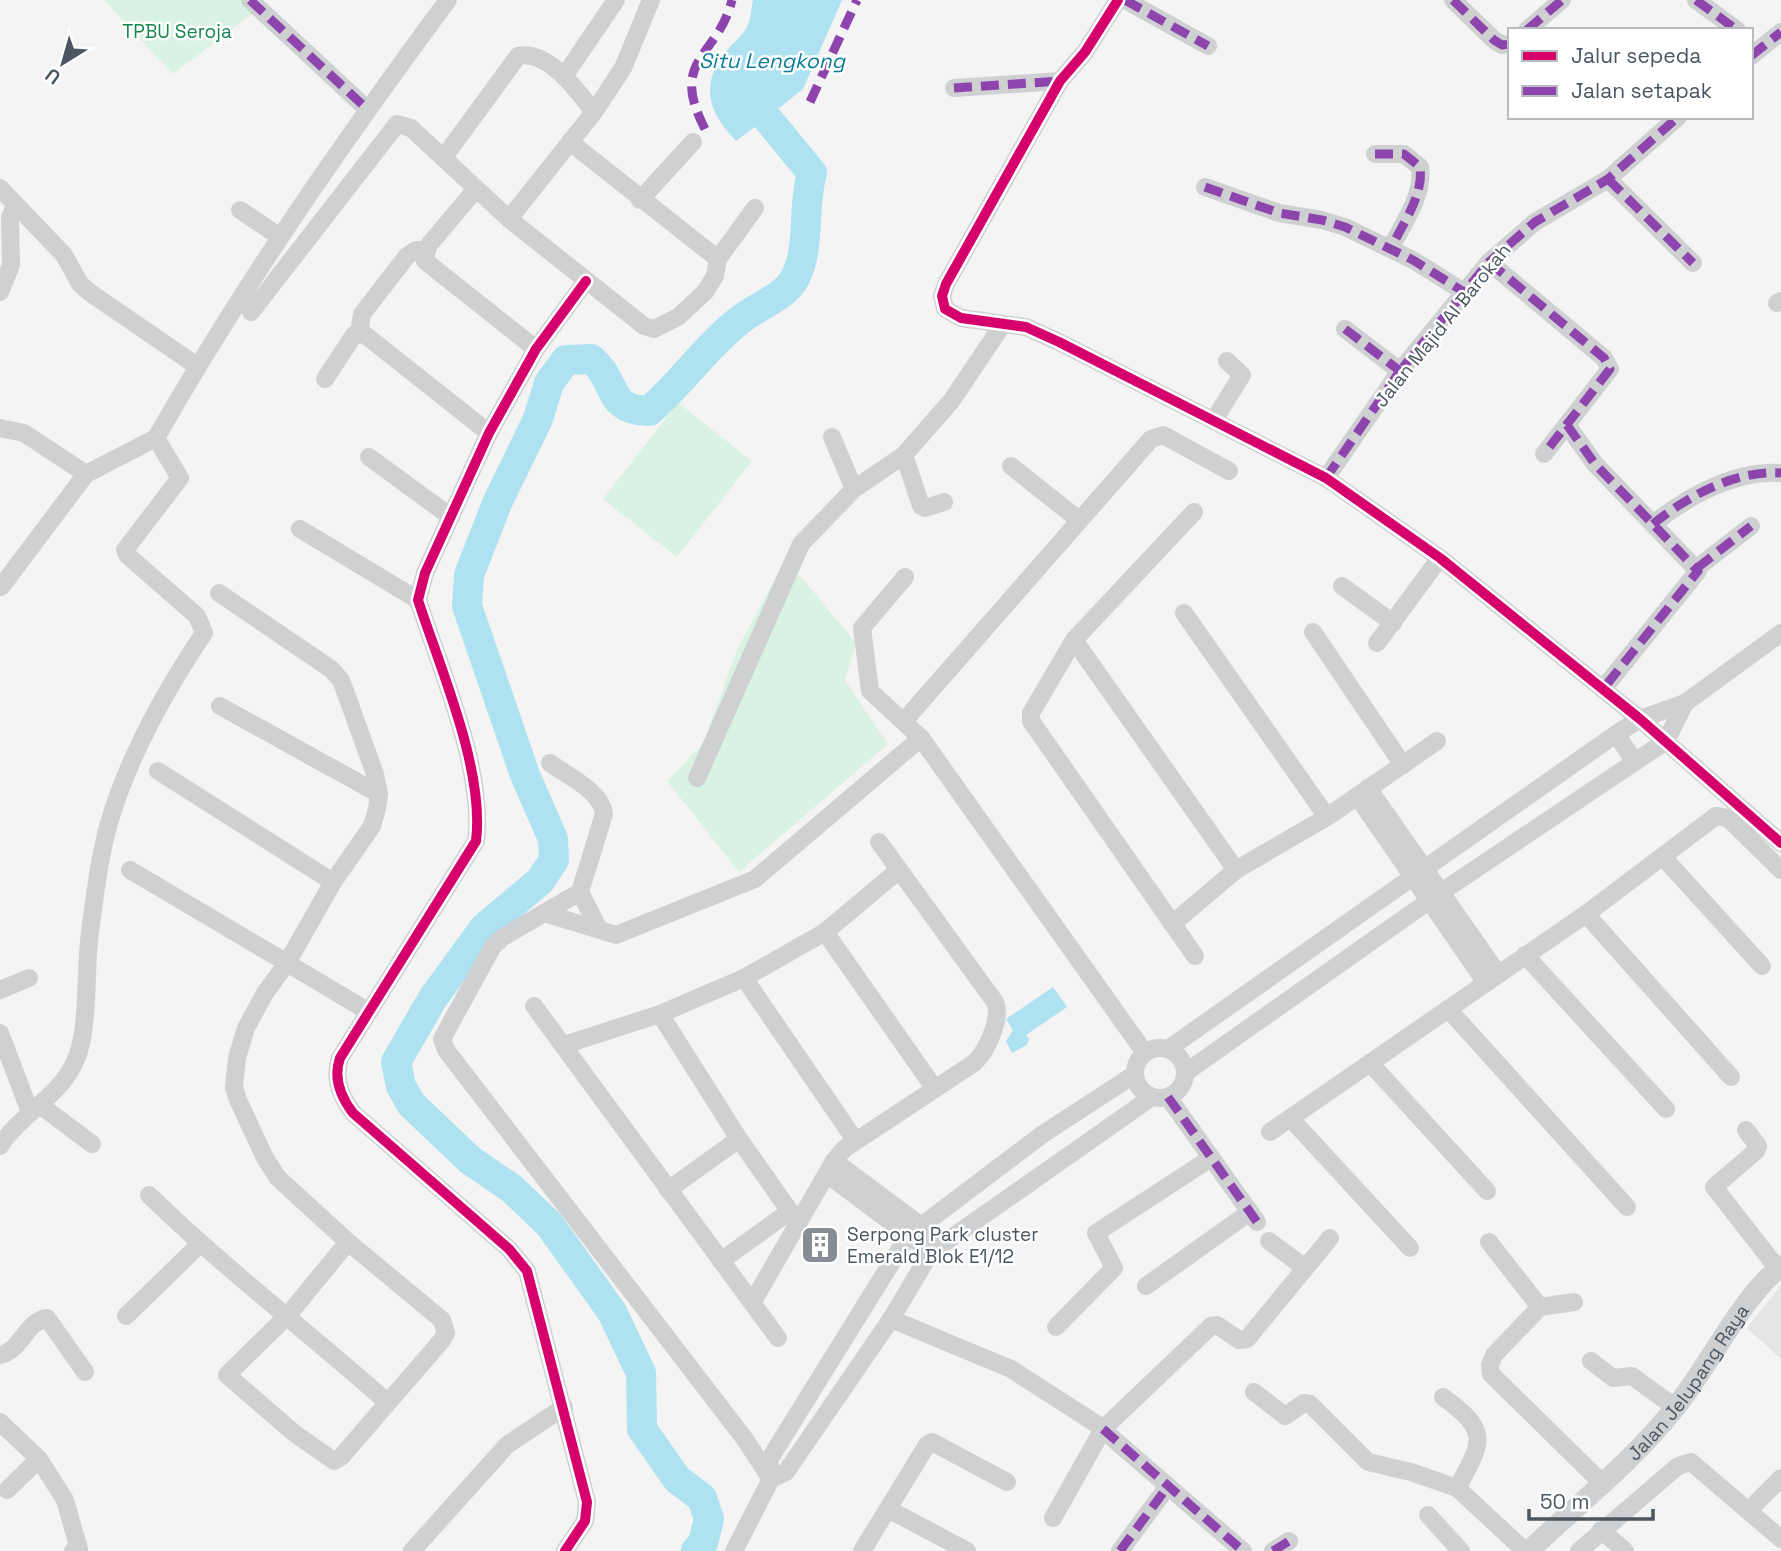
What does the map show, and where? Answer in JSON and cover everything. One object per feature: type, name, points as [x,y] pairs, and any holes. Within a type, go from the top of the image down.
[{"type":"street","points":[[250,0],[368,108]]},
{"type":"street","points":[[1,587],[86,474],[156,438],[197,366],[280,237],[368,108],[447,0]]},
{"type":"street","points":[[565,75],[616,0]]},
{"type":"street","points":[[509,219],[594,112],[623,68],[651,0]]},
{"type":"street","points":[[1118,0],[1085,52],[1060,81],[942,296],[945,309],[951,315],[1026,327],[1326,478],[1440,558],[1640,719],[1781,843]]},
{"type":"street","points":[[1125,0],[1208,47]]},
{"type":"street","points":[[1453,0],[1494,40],[1502,45],[1508,44]]},
{"type":"street","points":[[1529,28],[1562,0]]},
{"type":"street","points":[[1696,0],[1734,28]]},
{"type":"street","points":[[1755,48],[1781,32]]},
{"type":"street","points":[[444,157],[518,56],[530,55],[565,75],[594,112]]},
{"type":"street","points":[[954,88],[1060,81]]},
{"type":"street","name":"Jalan Majid Al Barokah","points":[[1326,478],[1400,371],[1489,262],[1535,222],[1608,178],[1676,119]]},
{"type":"street","points":[[251,312],[394,126],[404,124],[411,128],[509,219],[644,326],[654,329],[678,317],[705,292],[715,276],[718,259],[755,208]]},
{"type":"street","points":[[570,142],[718,259]]},
{"type":"street","points":[[640,200],[693,142]]},
{"type":"street","points":[[1375,154],[1404,154],[1420,167],[1422,179],[1415,201],[1391,248]]},
{"type":"street","points":[[1608,178],[1693,263]]},
{"type":"street","points":[[1205,187],[1279,213],[1345,227],[1391,248],[1464,292]]},
{"type":"street","points":[[0,188],[64,255],[80,284],[197,366]]},
{"type":"street","points":[[476,189],[425,250],[427,265],[536,349]]},
{"type":"street","points":[[0,292],[11,265],[10,218],[15,206]]},
{"type":"street","points":[[240,210],[280,237]]},
{"type":"street","points":[[325,379],[359,333],[362,314],[407,256],[416,250],[425,250]]},
{"type":"street","points":[[1489,262],[1609,365],[1608,375],[1544,454]]},
{"type":"street","points":[[565,1551],[585,1521],[586,1503],[564,1407],[527,1272],[520,1260],[352,1113],[343,1098],[337,1067],[476,841],[478,824],[469,762],[418,600],[425,573],[489,433],[536,349],[586,281]]},
{"type":"street","points":[[697,778],[802,544],[854,489],[904,455],[952,400],[1003,324]]},
{"type":"street","points":[[1345,329],[1400,371]]},
{"type":"street","points":[[359,333],[364,334],[489,433]]},
{"type":"street","points":[[1214,420],[1241,381],[1239,369],[1227,360]]},
{"type":"street","points":[[1567,425],[1594,464],[1697,568]]},
{"type":"street","points":[[0,428],[24,433],[86,474]]},
{"type":"street","points":[[904,721],[1156,435],[1163,435],[1229,471]]},
{"type":"street","points":[[832,437],[854,489]]},
{"type":"street","points":[[0,1146],[64,1079],[79,1052],[88,944],[100,856],[110,821],[127,776],[170,683],[204,633],[197,616],[127,555],[125,550],[180,478],[156,438]]},
{"type":"street","points":[[904,455],[920,506],[925,508],[944,502]]},
{"type":"street","points":[[369,457],[451,517]]},
{"type":"street","points":[[1011,466],[1079,520]]},
{"type":"street","points":[[1653,524],[1679,503],[1743,475],[1761,471],[1781,473]]},
{"type":"street","points":[[1194,512],[1074,640],[1034,706],[1031,721],[1195,956]]},
{"type":"street","points":[[1603,689],[1695,579],[1697,568],[1751,526]]},
{"type":"street","points":[[300,529],[418,600]]},
{"type":"street","points":[[1377,643],[1440,558]]},
{"type":"street","points":[[905,577],[861,633],[870,691],[921,738],[1145,1053]]},
{"type":"street","points":[[1342,586],[1393,623]]},
{"type":"street","points":[[219,593],[337,674],[379,794],[372,826],[334,882],[246,1028],[237,1058],[234,1087],[270,1168],[348,1242],[442,1320],[445,1327],[442,1340],[341,1457],[334,1461],[303,1440],[231,1381],[228,1375],[231,1369],[288,1315],[348,1242]]},
{"type":"street","points":[[1184,613],[1327,817]]},
{"type":"street","points":[[1313,632],[1403,765]]},
{"type":"street","points":[[1146,1286],[1253,1217],[1211,1158],[1160,1097],[1140,1088],[1135,1073],[1136,1066],[1145,1053],[1168,1049],[1616,734],[1640,719],[1685,703],[1781,633]]},
{"type":"street","points":[[1074,640],[1236,870]]},
{"type":"street","points":[[771,1479],[786,1472],[937,1248],[1160,1097],[1180,1088],[1185,1073],[1435,897],[1666,741],[1685,703]]},
{"type":"street","points":[[220,706],[379,794]]},
{"type":"street","points":[[1616,734],[1635,762]]},
{"type":"street","points":[[544,913],[616,936],[755,879],[921,738]]},
{"type":"street","points":[[1172,924],[1236,870],[1327,817],[1437,741]]},
{"type":"street","points":[[550,763],[598,797],[604,807],[580,892],[497,941],[442,1035],[443,1044],[744,1438],[771,1479]]},
{"type":"street","points":[[158,771],[334,882]]},
{"type":"street","points":[[1363,792],[1492,978]]},
{"type":"street","points":[[1270,1132],[1586,914],[1720,815],[1728,818],[1781,870]]},
{"type":"street","points":[[752,1303],[794,1217],[830,1167],[855,1140],[979,1058],[998,1009],[879,842]]},
{"type":"street","points":[[1663,857],[1762,966]]},
{"type":"street","points":[[130,870],[369,1012]]},
{"type":"street","points":[[564,1045],[660,1014],[744,978],[825,932],[899,870]]},
{"type":"street","points":[[580,892],[599,929]]},
{"type":"street","points":[[1586,914],[1731,1077]]},
{"type":"street","points":[[825,932],[935,1089]]},
{"type":"street","points":[[1525,955],[1666,1110]]},
{"type":"street","points":[[0,990],[29,978]]},
{"type":"street","points":[[744,978],[855,1140]]},
{"type":"street","points":[[534,1006],[778,1338]]},
{"type":"street","points":[[1448,1009],[1627,1208]]},
{"type":"street","points":[[660,1014],[739,1139],[794,1217]]},
{"type":"street","points":[[0,1033],[35,1108],[92,1144]]},
{"type":"street","points":[[1168,1049],[1180,1059],[1185,1073]]},
{"type":"street","points":[[1370,1063],[1487,1191]]},
{"type":"street","points":[[734,1551],[771,1479],[769,1460],[914,1231],[1043,1134],[1135,1073]]},
{"type":"street","points":[[1291,1119],[1410,1248]]},
{"type":"street","points":[[1746,1130],[1758,1146],[1756,1151],[1716,1183],[1715,1191],[1779,1268]]},
{"type":"street","points":[[668,1190],[739,1139]]},
{"type":"street","points":[[1056,1327],[1114,1268],[1096,1233],[1211,1158]]},
{"type":"street","points":[[830,1167],[937,1248]]},
{"type":"street","points":[[149,1195],[200,1244],[288,1315],[387,1402]]},
{"type":"street","points":[[721,1261],[794,1217]]},
{"type":"street","points":[[1053,1518],[1103,1429],[1211,1326],[1217,1325],[1239,1340],[1247,1339],[1330,1238]]},
{"type":"street","points":[[1269,1241],[1305,1268]]},
{"type":"street","points":[[1489,1242],[1539,1307]]},
{"type":"street","points":[[125,1316],[200,1244]]},
{"type":"street","name":"Jalan Jelupang Raya","points":[[1527,1551],[1645,1443],[1676,1408],[1737,1318],[1779,1268]]},
{"type":"street","points":[[1574,1302],[1539,1307],[1494,1355],[1490,1365],[1491,1374],[1602,1483]]},
{"type":"street","points":[[0,1354],[9,1352],[35,1323],[47,1318],[85,1372]]},
{"type":"street","points":[[891,1319],[1011,1369],[1103,1429],[1243,1551]]},
{"type":"street","points":[[1591,1362],[1613,1378],[1632,1376],[1676,1408]]},
{"type":"street","points":[[1254,1392],[1285,1416],[1304,1403],[1310,1404],[1368,1462],[1411,1472],[1457,1489],[1527,1551]]},
{"type":"street","points":[[1443,1397],[1476,1424],[1478,1436],[1476,1449],[1457,1489]]},
{"type":"street","points":[[412,1551],[506,1445],[564,1407]]},
{"type":"street","points":[[0,1422],[40,1460],[65,1500],[77,1550]]},
{"type":"street","points":[[862,1551],[927,1445],[932,1442],[1007,1482]]},
{"type":"street","points":[[7,1490],[40,1460]]},
{"type":"street","points":[[1579,1551],[1601,1530],[1687,1463],[1697,1464],[1781,1539]]},
{"type":"street","points":[[1749,1510],[1781,1478]]},
{"type":"street","points":[[1120,1551],[1168,1486]]},
{"type":"street","points":[[888,1509],[967,1551]]},
{"type":"street","points":[[1427,1515],[1461,1551]]},
{"type":"street","points":[[1601,1530],[1625,1551]]},
{"type":"street","points":[[1273,1551],[1289,1541]]},
{"type":"shaded area","points":[[1781,1285],[1781,1359],[1747,1328]]},
{"type":"green space","name":"TPBU Seroja","points":[[104,0],[245,0],[252,14],[173,74]]},
{"type":"green space","points":[[678,403],[752,461],[677,557],[603,499]]},
{"type":"green space","points":[[783,564],[802,578],[856,643],[845,680],[888,744],[739,872],[667,781],[703,744],[737,650]]},
{"type":"water","name":"Situ Lengkong","points":[[753,0],[842,0],[803,89],[779,108],[763,111],[756,119],[756,126],[736,141],[719,120],[710,87],[717,65],[747,27]]},
{"type":"water","points":[[1053,987],[1067,1007],[1026,1035],[1029,1039],[1027,1045],[1012,1053],[1006,1041],[1013,1030],[1006,1019]]},
{"type":"waterway","points":[[696,1551],[703,1543],[709,1519],[702,1498],[677,1479],[642,1429],[641,1373],[612,1312],[549,1224],[511,1188],[470,1160],[411,1104],[401,1086],[396,1062],[433,998],[484,928],[540,881],[554,860],[553,839],[525,775],[467,606],[469,575],[498,501],[538,419],[549,383],[566,360],[591,359],[625,406],[649,411],[728,330],[784,291],[795,278],[803,253],[812,173],[762,112],[760,81],[799,0]]},
{"type":"marked path","points":[[250,0],[367,109]]},
{"type":"marked path","points":[[705,129],[695,105],[692,87],[694,72],[717,35],[732,0]]},
{"type":"marked path","points":[[810,102],[857,0]]},
{"type":"marked path","points":[[1125,0],[1208,46]]},
{"type":"marked path","points":[[1453,0],[1494,40],[1502,45],[1508,44]]},
{"type":"marked path","points":[[1529,28],[1562,0]]},
{"type":"marked path","points":[[1696,0],[1734,28]]},
{"type":"marked path","points":[[1753,54],[1781,32]]},
{"type":"marked path","points":[[954,88],[1060,81]]},
{"type":"marked path","points":[[1326,478],[1400,371],[1489,262],[1535,222],[1608,179],[1676,119]]},
{"type":"marked path","points":[[1375,154],[1404,154],[1420,167],[1416,198],[1391,248]]},
{"type":"marked path","points":[[1608,179],[1693,263]]},
{"type":"marked path","points":[[1205,187],[1279,213],[1345,227],[1413,260],[1464,292]]},
{"type":"marked path","points":[[1489,262],[1604,358],[1610,369],[1544,454]]},
{"type":"marked path","points":[[1345,329],[1400,371]]},
{"type":"marked path","points":[[1567,425],[1595,464],[1698,571],[1603,689]]},
{"type":"marked path","points":[[1653,524],[1681,504],[1730,480],[1764,473],[1781,473]]},
{"type":"marked path","points":[[1697,568],[1751,526]]},
{"type":"marked path","points":[[1168,1097],[1257,1222]]},
{"type":"marked path","points":[[1103,1429],[1243,1551]]},
{"type":"marked path","points":[[1120,1551],[1168,1486]]},
{"type":"marked path","points":[[1273,1551],[1289,1541]]},
{"type":"cycle path","points":[[1118,0],[1085,52],[1060,81],[946,284],[942,296],[945,309],[961,318],[1026,327],[1326,478],[1440,558],[1640,719],[1781,843]]},
{"type":"cycle path","points":[[565,1551],[585,1521],[587,1502],[527,1271],[509,1249],[353,1113],[341,1093],[337,1073],[340,1058],[476,841],[477,813],[467,751],[459,719],[418,600],[425,573],[489,433],[536,349],[586,281]]},
{"type":"place","name":"Serpong Park cluster Emerald Blok E1/12","points":[[820,1245]]}]
